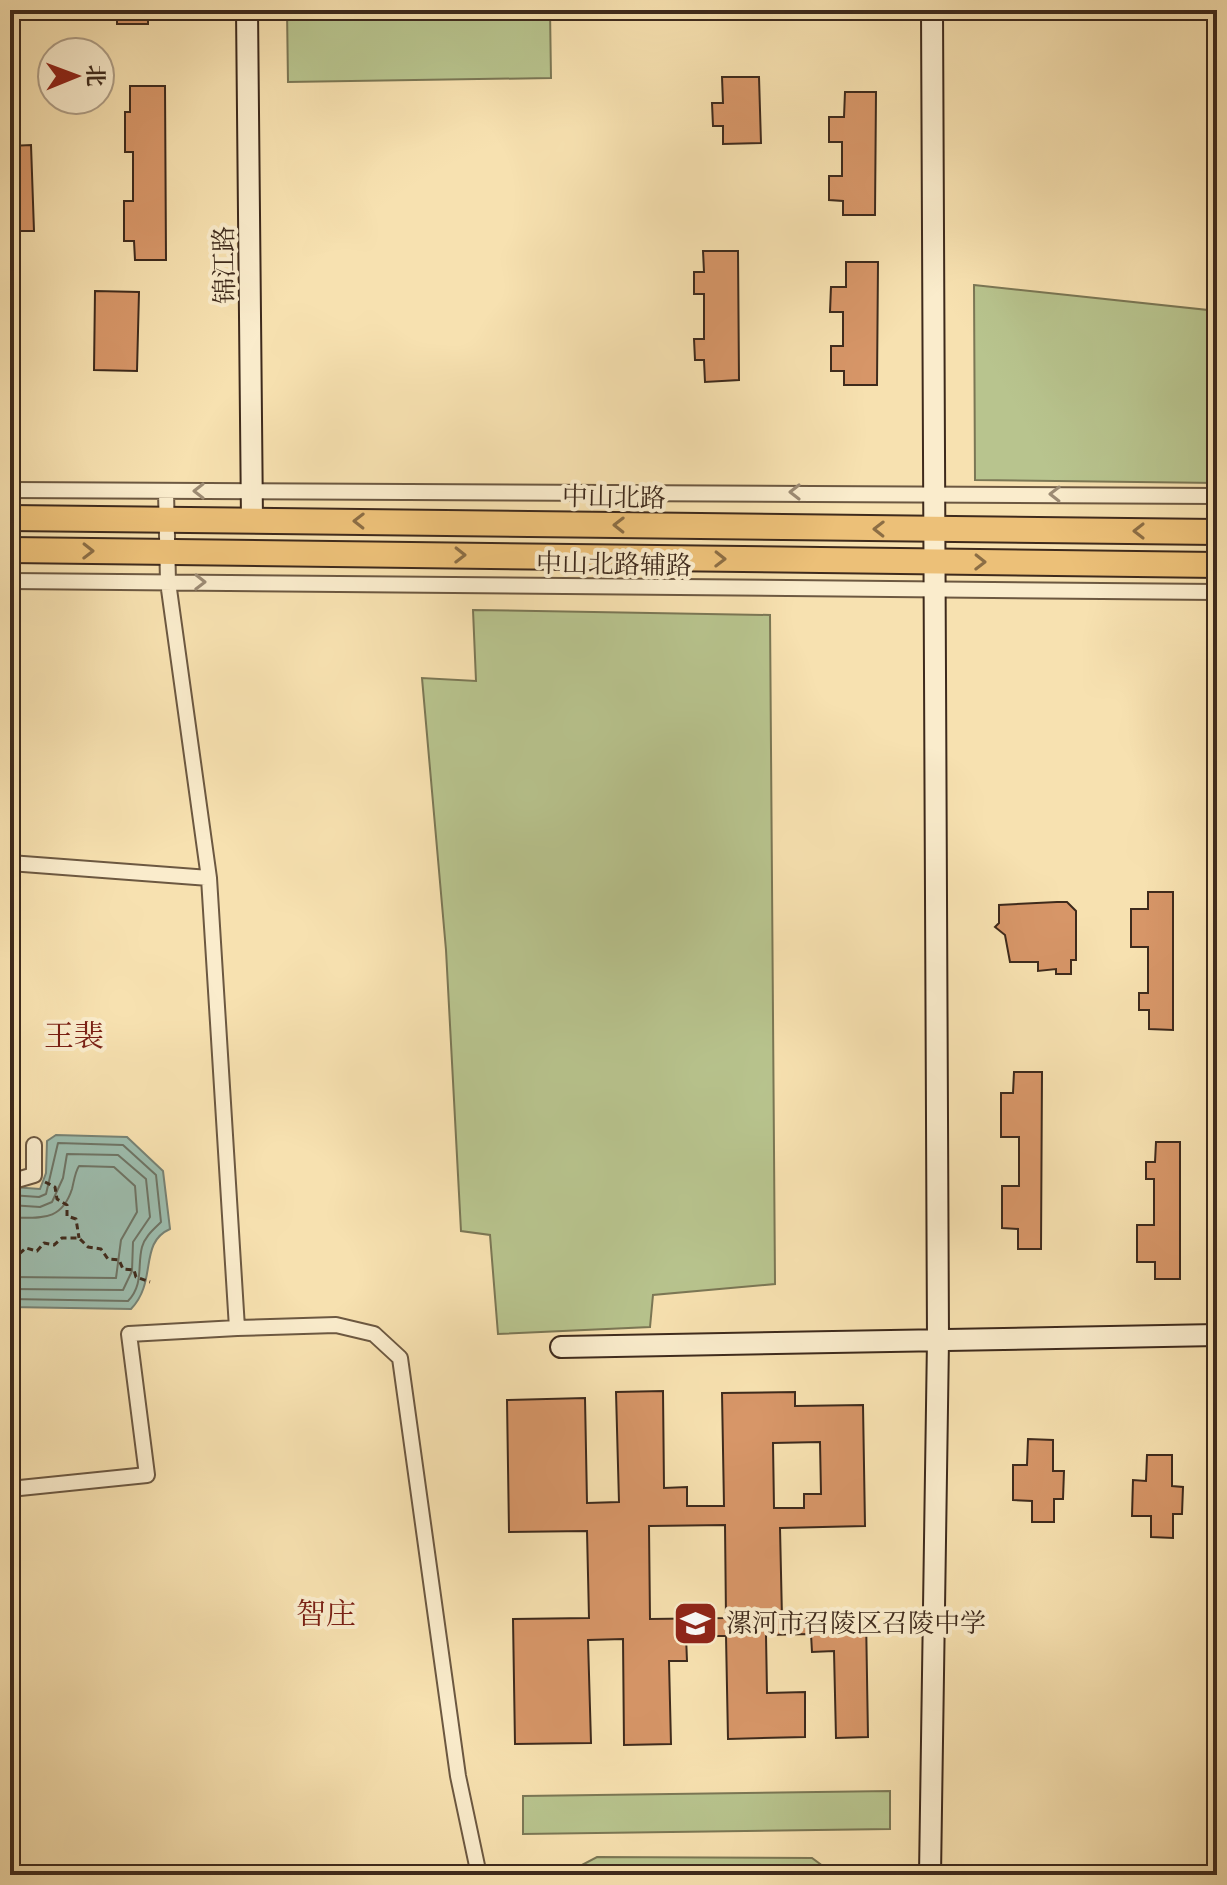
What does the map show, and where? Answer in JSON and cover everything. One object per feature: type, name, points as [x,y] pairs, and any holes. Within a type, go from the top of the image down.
[{"type":"main road","name":"中山北路","points":[[10,518],[1217,532]]},
{"type":"main road","points":[[10,550],[1217,565]]},
{"type":"street","name":"锦江路","points":[[247,10],[252,520]]},
{"type":"street","points":[[930,1875],[938,1340],[932,10]]},
{"type":"street","points":[[10,490],[935,492],[1217,496]]},
{"type":"street","points":[[166,491],[168,582],[209,878],[237,1328]]},
{"type":"street","name":"中山北路辅路","points":[[10,581],[1217,592]]},
{"type":"street","points":[[10,863],[209,878]]},
{"type":"street","points":[[10,1182],[34,1175],[34,1145]]},
{"type":"street","points":[[10,1489],[147,1475],[129,1334],[336,1325],[374,1334],[400,1358],[458,1776],[479,1875]]},
{"type":"street","points":[[561,1347],[1217,1335]]},
{"type":"path","points":[[34,1175],[55,1187],[57,1199],[67,1205],[67,1216],[76,1219],[79,1238],[88,1247],[101,1249],[108,1259],[119,1260],[123,1269],[134,1270],[136,1277],[150,1282]]},
{"type":"path","points":[[10,1255],[18,1255],[26,1248],[37,1251],[44,1243],[54,1245],[62,1238],[79,1238]]},
{"type":"green space","points":[[287,10],[550,10],[551,78],[288,82]]},
{"type":"green space","points":[[974,285],[1217,311],[1217,483],[975,480]]},
{"type":"green space","points":[[473,610],[770,615],[775,1284],[653,1295],[650,1327],[498,1334],[490,1235],[461,1231],[446,950],[422,678],[476,681]]},
{"type":"green space","points":[[890,1791],[890,1829],[523,1834],[523,1796]]},
{"type":"green space","points":[[597,1857],[812,1858],[835,1875],[563,1875]]},
{"type":"water","points":[[56,1135],[127,1137],[163,1171],[170,1229],[154,1243],[144,1287],[131,1309],[10,1307],[13,1187],[40,1189],[46,1173],[47,1141]]},
{"type":"building","points":[[117,10],[148,10],[148,24],[117,24]]},
{"type":"building","points":[[722,77],[759,77],[761,143],[723,144],[723,126],[713,126],[712,103],[723,103]]},
{"type":"building","points":[[130,86],[165,86],[166,260],[135,260],[134,241],[124,241],[124,201],[133,201],[133,152],[125,152],[125,112],[130,112]]},
{"type":"building","points":[[845,92],[876,92],[875,215],[843,215],[843,201],[829,200],[829,176],[842,176],[842,142],[829,142],[829,117],[844,117]]},
{"type":"building","points":[[31,145],[34,231],[10,231],[10,146]]},
{"type":"building","points":[[703,251],[738,251],[739,380],[705,382],[704,360],[695,360],[694,339],[704,339],[704,294],[694,294],[694,272],[704,272]]},
{"type":"building","points":[[846,262],[878,262],[877,385],[844,385],[844,371],[831,371],[831,346],[843,346],[843,312],[830,312],[831,287],[846,287]]},
{"type":"building","points":[[95,291],[139,292],[137,371],[94,370]]},
{"type":"building","points":[[1148,892],[1173,892],[1173,1030],[1149,1029],[1149,1010],[1139,1010],[1139,993],[1148,993],[1148,947],[1131,947],[1131,909],[1148,909]]},
{"type":"building","points":[[1067,902],[1076,911],[1076,960],[1071,960],[1071,974],[1056,974],[1056,969],[1038,971],[1038,962],[1010,962],[1005,935],[995,927],[999,923],[999,905]]},
{"type":"building","points":[[1014,1072],[1042,1072],[1041,1249],[1018,1249],[1018,1229],[1002,1228],[1002,1186],[1019,1186],[1019,1137],[1001,1137],[1001,1093],[1013,1093]]},
{"type":"building","points":[[1156,1142],[1180,1142],[1180,1279],[1155,1279],[1155,1262],[1137,1262],[1137,1225],[1154,1225],[1154,1179],[1146,1179],[1146,1162],[1155,1162]]},
{"type":"building","points":[[663,1391],[664,1488],[687,1487],[687,1506],[724,1506],[722,1393],[795,1392],[795,1406],[863,1405],[865,1526],[780,1528],[782,1618],[866,1616],[868,1737],[836,1738],[834,1651],[812,1652],[811,1634],[766,1635],[767,1693],[805,1692],[805,1737],[728,1739],[726,1636],[686,1636],[687,1661],[669,1661],[671,1744],[624,1745],[623,1639],[588,1640],[591,1743],[515,1744],[513,1619],[589,1618],[587,1531],[509,1532],[507,1400],[585,1398],[587,1503],[619,1502],[616,1392]],"holes":[[[820,1442],[821,1494],[804,1494],[804,1508],[774,1508],[773,1443]],[[725,1525],[726,1618],[650,1619],[649,1526]]]},
{"type":"building","points":[[1028,1439],[1053,1440],[1053,1471],[1064,1471],[1063,1499],[1054,1499],[1054,1522],[1032,1522],[1032,1501],[1013,1500],[1013,1465],[1027,1465]]},
{"type":"building","points":[[1147,1455],[1172,1455],[1172,1486],[1183,1487],[1182,1514],[1173,1514],[1173,1538],[1151,1537],[1151,1516],[1132,1516],[1133,1480],[1146,1481]]},
{"type":"place","name":"漯河市召陵区召陵中学","points":[[695,1623]]},
{"type":"district","name":"王裴","points":[[74,1036]]},
{"type":"district","name":"智庄","points":[[326,1614]]}]
